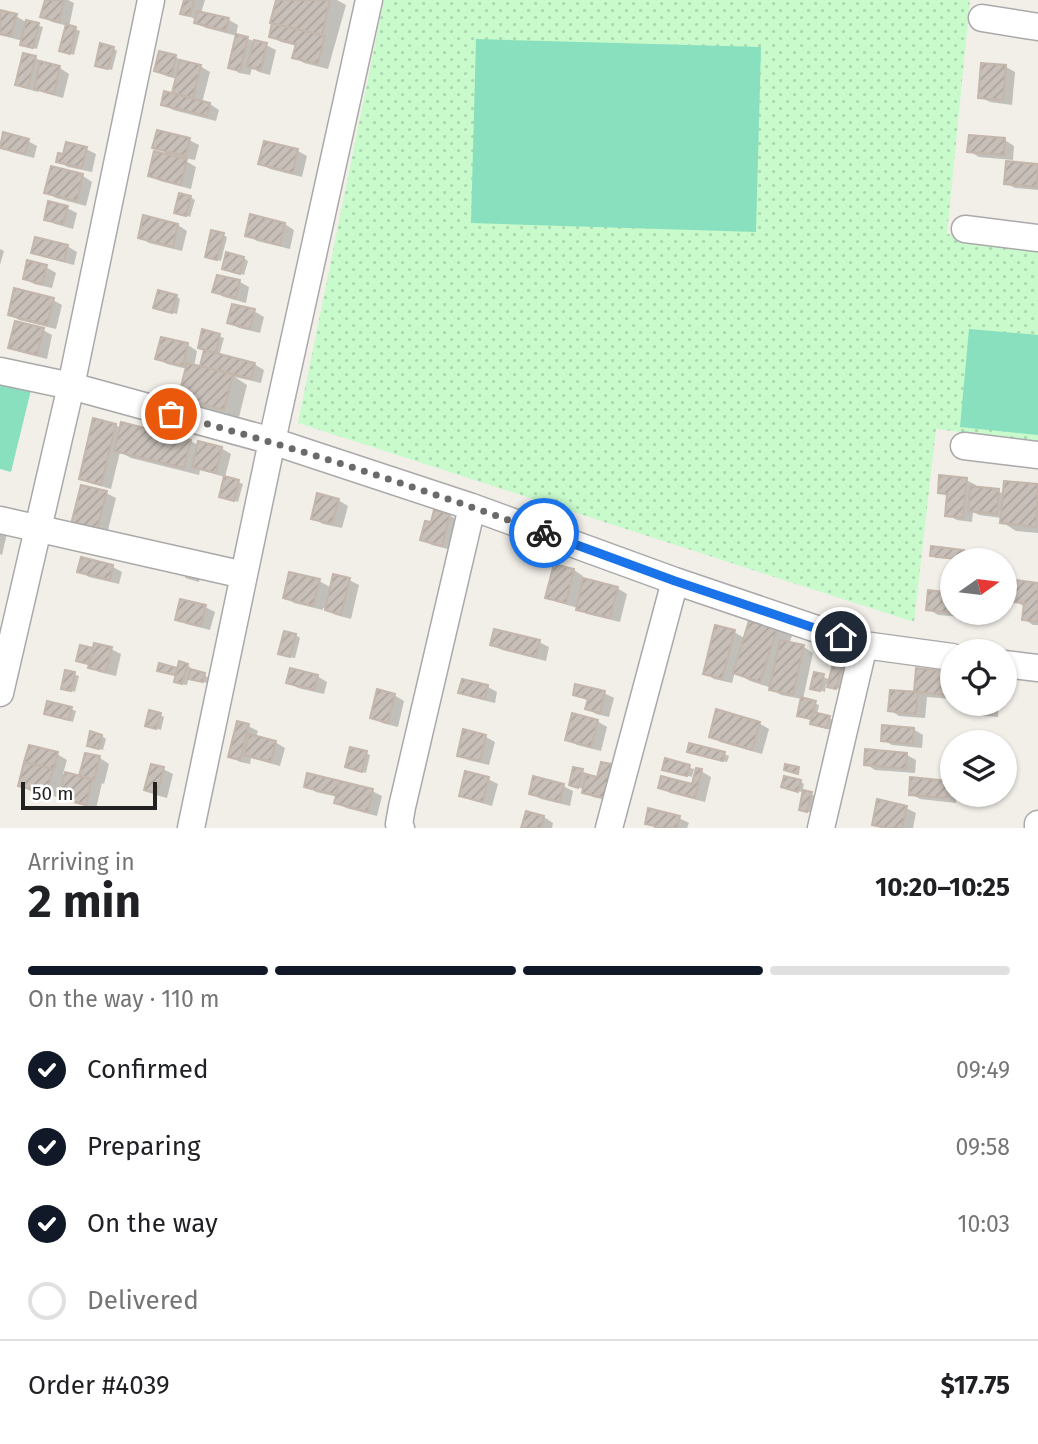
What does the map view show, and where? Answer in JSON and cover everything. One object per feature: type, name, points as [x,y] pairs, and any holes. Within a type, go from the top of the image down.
[{"type":"street","points":[[0,692],[71,386],[151,0]]},
{"type":"street","points":[[191,828],[272,441],[369,0]]},
{"type":"street","points":[[982,18],[1038,27]]},
{"type":"street","points":[[965,229],[1038,238]]},
{"type":"street","points":[[0,371],[71,386],[272,441],[472,507],[675,581],[864,645],[940,655]]},
{"type":"street","points":[[964,446],[1038,455]]},
{"type":"street","points":[[401,828],[399,824],[402,807],[472,507]]},
{"type":"street","points":[[0,520],[244,575]]},
{"type":"street","points":[[609,828],[675,581]]},
{"type":"street","points":[[821,828],[864,645]]},
{"type":"street","points":[[1017,666],[1038,668]]},
{"type":"green space","points":[[384,0],[970,0],[947,234],[1038,247],[1038,441],[936,429],[914,622],[298,423]]},
{"type":"green space","points":[[476,39],[761,47],[756,232],[471,223]]},
{"type":"green space","points":[[969,329],[1038,335],[1038,435],[960,427]]},
{"type":"green space","points":[[0,382],[31,390],[11,472],[0,469]]},
{"type":"building","points":[[45,0],[64,0],[59,22],[40,17]]},
{"type":"building","points":[[184,0],[194,0],[190,16],[180,14]]},
{"type":"building","points":[[276,0],[330,0],[322,35],[270,23]]},
{"type":"building","points":[[0,10],[17,14],[11,36],[0,34]]},
{"type":"building","points":[[197,11],[229,18],[226,31],[194,23]]},
{"type":"building","points":[[26,20],[39,23],[33,48],[20,45]]},
{"type":"building","points":[[272,23],[325,36],[318,64],[292,58],[296,44],[269,37]]},
{"type":"building","points":[[66,24],[76,27],[70,54],[59,51]]},
{"type":"building","points":[[236,34],[248,37],[240,71],[228,68]]},
{"type":"building","points":[[254,40],[267,43],[261,70],[247,67]]},
{"type":"building","points":[[100,43],[114,47],[108,69],[95,66]]},
{"type":"building","points":[[159,51],[176,55],[172,76],[154,71]]},
{"type":"building","points":[[23,53],[36,56],[28,88],[15,85]]},
{"type":"building","points":[[180,60],[201,65],[193,98],[172,93]]},
{"type":"building","points":[[40,61],[60,66],[54,94],[34,89]]},
{"type":"building","points":[[981,63],[1006,65],[1003,100],[978,98]]},
{"type":"building","points":[[164,91],[210,103],[207,116],[161,105]]},
{"type":"building","points":[[157,130],[190,138],[186,156],[152,148]]},
{"type":"building","points":[[3,132],[29,139],[25,154],[0,148]]},
{"type":"building","points":[[969,135],[1005,138],[1004,155],[967,152]]},
{"type":"building","points":[[264,141],[298,149],[293,173],[258,164]]},
{"type":"building","points":[[66,142],[87,147],[82,168],[56,162],[58,153],[63,154]]},
{"type":"building","points":[[154,151],[187,159],[181,185],[148,176]]},
{"type":"building","points":[[1006,161],[1038,164],[1037,187],[1004,184]]},
{"type":"building","points":[[51,166],[83,174],[77,201],[44,193]]},
{"type":"building","points":[[179,193],[191,196],[186,216],[174,213]]},
{"type":"building","points":[[48,201],[68,206],[63,224],[44,220]]},
{"type":"building","points":[[250,214],[285,223],[280,245],[245,236]]},
{"type":"building","points":[[143,215],[178,224],[173,247],[138,238]]},
{"type":"building","points":[[211,230],[224,233],[217,260],[205,257]]},
{"type":"building","points":[[35,237],[68,245],[64,261],[31,253]]},
{"type":"building","points":[[226,252],[244,257],[240,274],[222,269]]},
{"type":"building","points":[[27,260],[47,265],[42,284],[23,279]]},
{"type":"building","points":[[217,275],[240,280],[236,298],[212,292]]},
{"type":"building","points":[[14,288],[54,298],[47,325],[8,315]]},
{"type":"building","points":[[158,290],[177,295],[172,313],[153,308]]},
{"type":"building","points":[[232,304],[255,309],[250,329],[227,323]]},
{"type":"building","points":[[15,321],[44,328],[37,355],[8,348]]},
{"type":"building","points":[[202,329],[220,334],[216,353],[198,348]]},
{"type":"building","points":[[161,337],[188,343],[183,366],[155,359]]},
{"type":"building","points":[[204,350],[255,363],[251,379],[200,366]]},
{"type":"building","points":[[187,363],[233,374],[224,410],[178,398]]},
{"type":"building","points":[[93,418],[116,424],[101,485],[79,479]]},
{"type":"building","points":[[121,422],[191,440],[184,468],[114,451]]},
{"type":"building","points":[[198,441],[222,447],[216,473],[192,467]]},
{"type":"building","points":[[939,475],[967,478],[963,518],[945,516],[947,494],[938,493]]},
{"type":"building","points":[[224,476],[239,480],[234,501],[219,497]]},
{"type":"building","points":[[1004,481],[1038,484],[1036,527],[1000,523]]},
{"type":"building","points":[[81,485],[107,491],[96,534],[70,528]]},
{"type":"building","points":[[970,486],[999,489],[997,514],[968,511]]},
{"type":"building","points":[[317,493],[339,499],[332,524],[311,519]]},
{"type":"building","points":[[434,510],[450,514],[442,546],[420,540],[425,521],[431,522]]},
{"type":"building","points":[[931,546],[948,548],[940,548],[940,557],[930,556]]},
{"type":"building","points":[[81,557],[113,565],[110,580],[77,572]]},
{"type":"building","points":[[554,564],[574,569],[566,603],[545,598]]},
{"type":"building","points":[[289,572],[320,579],[313,606],[283,598]]},
{"type":"building","points":[[333,574],[350,578],[341,615],[325,610]]},
{"type":"building","points":[[583,578],[618,587],[610,618],[576,610]]},
{"type":"building","points":[[1017,580],[1038,583],[1038,622],[1022,620],[1024,603],[1017,602]]},
{"type":"building","points":[[928,590],[940,592],[940,612],[926,610]]},
{"type":"building","points":[[180,599],[206,605],[201,626],[175,620]]},
{"type":"building","points":[[751,614],[779,623],[760,682],[733,673]]},
{"type":"building","points":[[715,625],[735,630],[722,679],[703,674]]},
{"type":"building","points":[[494,629],[540,640],[536,657],[490,645]]},
{"type":"building","points":[[284,631],[296,634],[290,657],[278,654]]},
{"type":"building","points":[[780,640],[804,645],[793,695],[769,690]]},
{"type":"building","points":[[94,643],[112,647],[106,672],[88,668]]},
{"type":"building","points":[[80,645],[93,648],[88,664],[76,661]]},
{"type":"building","points":[[835,656],[844,658],[836,689],[827,687]]},
{"type":"building","points":[[179,661],[188,664],[182,684],[174,682]]},
{"type":"building","points":[[159,663],[177,668],[175,675],[157,671]]},
{"type":"building","points":[[290,668],[318,675],[314,690],[286,683]]},
{"type":"building","points":[[916,668],[940,671],[940,694],[914,692]]},
{"type":"building","points":[[190,669],[205,673],[203,682],[188,679]]},
{"type":"building","points":[[65,670],[75,672],[71,691],[61,689]]},
{"type":"building","points":[[814,672],[824,674],[820,691],[810,689]]},
{"type":"building","points":[[462,679],[488,685],[485,699],[458,693]]},
{"type":"building","points":[[575,684],[605,691],[600,713],[585,709],[588,699],[573,695]]},
{"type":"building","points":[[377,689],[395,694],[388,723],[370,718]]},
{"type":"building","points":[[890,690],[918,692],[916,714],[888,711]]},
{"type":"building","points":[[801,697],[816,701],[811,719],[797,716]]},
{"type":"building","points":[[47,701],[72,707],[69,720],[44,714]]},
{"type":"building","points":[[716,709],[760,722],[752,750],[709,737]]},
{"type":"building","points":[[149,710],[161,713],[156,729],[145,726]]},
{"type":"building","points":[[813,712],[830,716],[827,728],[810,724]]},
{"type":"building","points":[[572,713],[598,720],[591,747],[565,740]]},
{"type":"building","points":[[237,721],[249,724],[240,760],[228,757]]},
{"type":"building","points":[[882,725],[914,728],[913,744],[881,741]]},
{"type":"building","points":[[463,729],[486,735],[480,761],[457,756]]},
{"type":"building","points":[[90,731],[102,735],[99,749],[87,746]]},
{"type":"building","points":[[249,734],[276,741],[271,762],[244,755]]},
{"type":"building","points":[[689,743],[725,752],[723,761],[687,752]]},
{"type":"building","points":[[29,745],[58,752],[54,769],[24,762]]},
{"type":"building","points":[[350,747],[367,751],[362,772],[345,767]]},
{"type":"building","points":[[865,749],[907,753],[906,769],[864,765]]},
{"type":"building","points":[[85,753],[100,756],[94,780],[79,776]]},
{"type":"building","points":[[665,758],[690,765],[687,776],[662,770]]},
{"type":"building","points":[[24,762],[53,769],[47,793],[18,786]]},
{"type":"building","points":[[601,762],[612,764],[604,798],[582,793],[586,774],[597,777]]},
{"type":"building","points":[[151,764],[164,767],[157,794],[144,790]]},
{"type":"building","points":[[785,764],[799,767],[798,774],[784,770]]},
{"type":"building","points":[[573,767],[583,769],[578,788],[569,785]]},
{"type":"building","points":[[696,768],[702,769],[695,798],[658,788],[661,776],[692,784]]},
{"type":"building","points":[[465,771],[489,777],[483,802],[459,796]]},
{"type":"building","points":[[65,772],[92,779],[86,805],[59,798]]},
{"type":"building","points":[[307,773],[340,781],[336,795],[304,787]]},
{"type":"building","points":[[533,776],[564,784],[560,802],[529,794]]},
{"type":"building","points":[[784,776],[801,780],[798,792],[781,787]]},
{"type":"building","points":[[910,777],[940,780],[940,797],[909,795]]},
{"type":"building","points":[[340,781],[373,789],[368,812],[334,803]]},
{"type":"building","points":[[803,790],[812,792],[807,812],[799,810]]},
{"type":"building","points":[[877,799],[907,806],[902,828],[872,825]]},
{"type":"building","points":[[648,808],[680,816],[677,828],[655,828],[645,824]]},
{"type":"building","points":[[526,811],[544,816],[541,828],[521,828]]},
{"type":"way so far","points":[[171,414],[272,441],[544,533]]},
{"type":"route","points":[[544,533],[841,637]]}]
